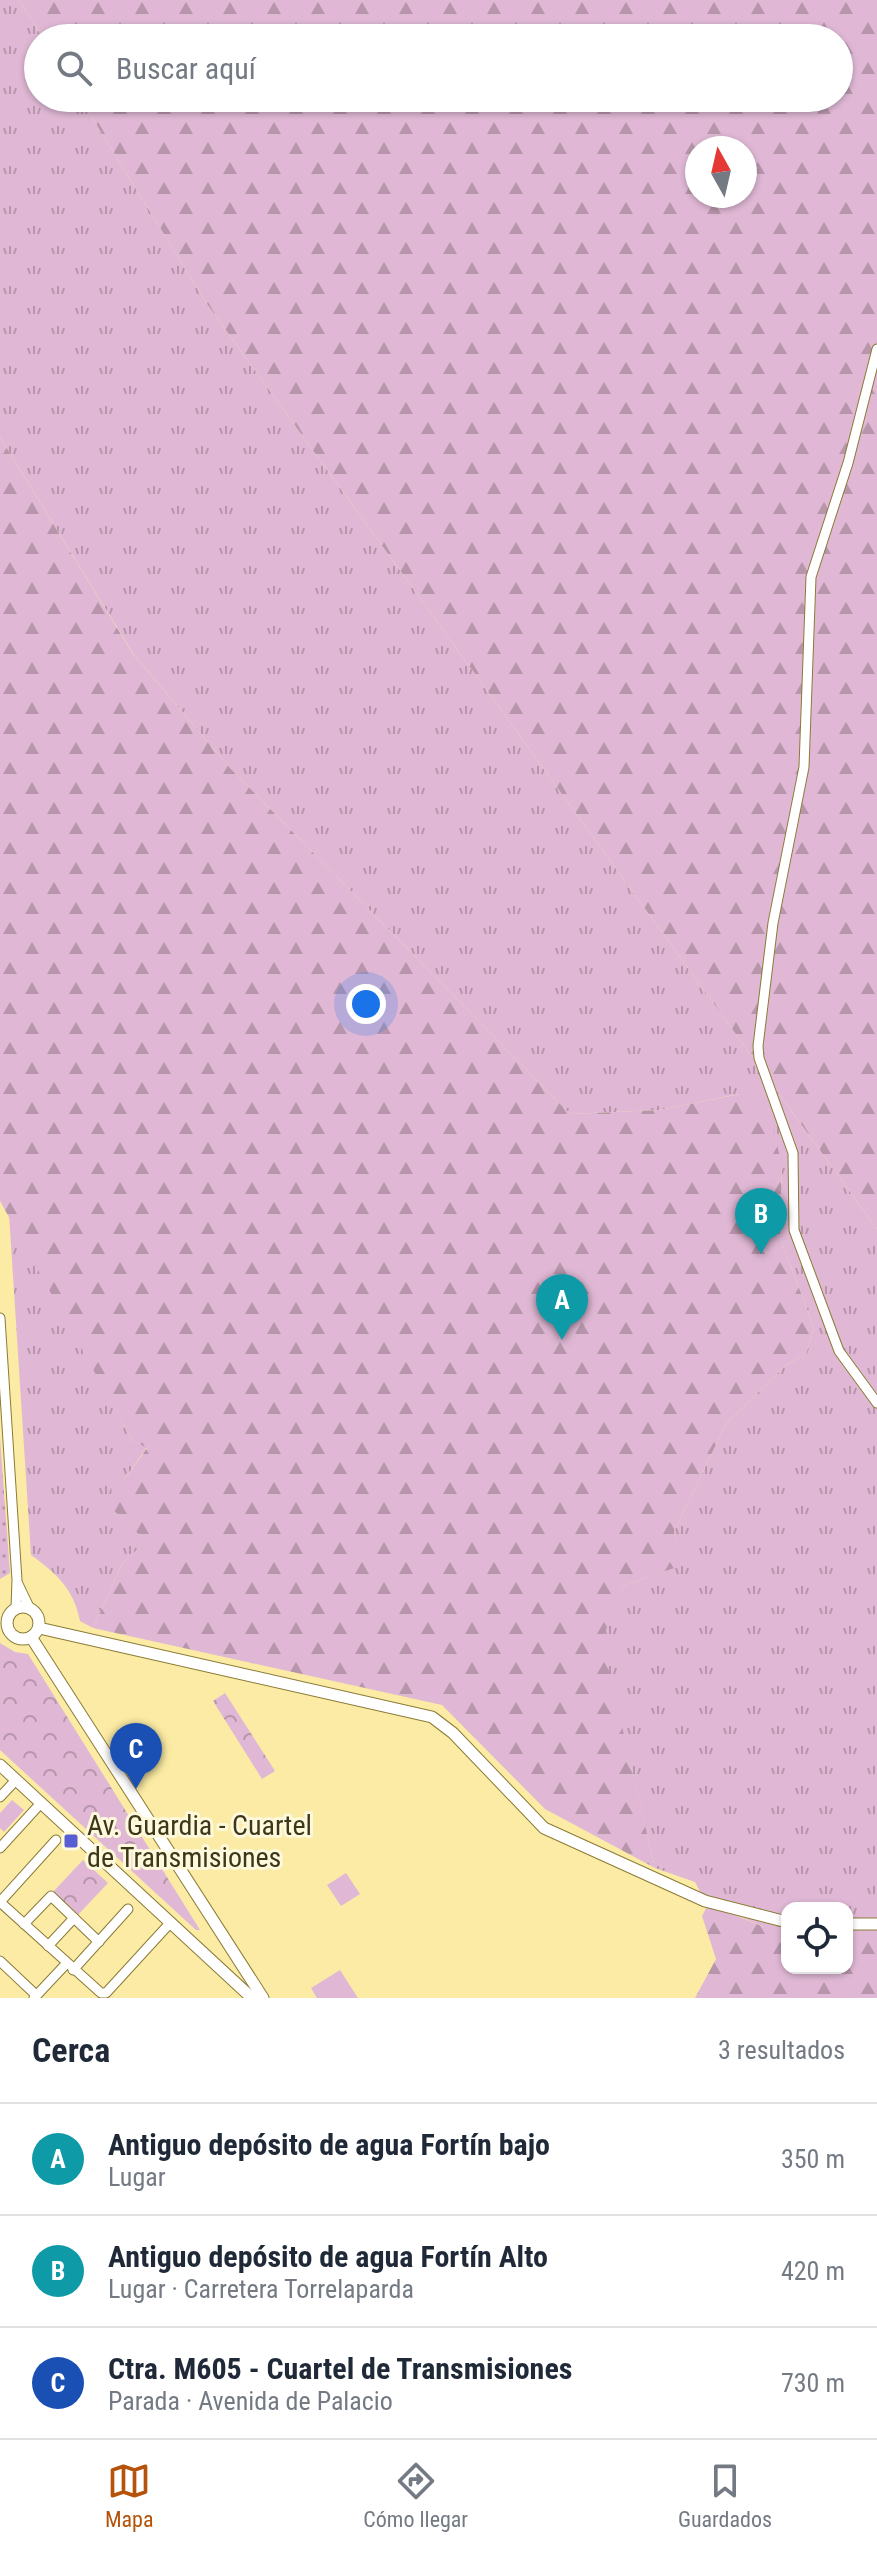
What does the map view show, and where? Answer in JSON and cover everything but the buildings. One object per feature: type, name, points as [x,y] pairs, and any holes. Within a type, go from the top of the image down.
[{"type":"street","points":[[877,349],[848,463],[811,577],[804,767],[773,923],[758,1046],[759,1058],[793,1153],[794,1230],[839,1351],[877,1403]]},
{"type":"street","points":[[0,1318],[17,1580],[16,1608]]},
{"type":"street","points":[[17,1580],[29,1607],[38,1616],[35,1633],[223,1939],[263,1998]]},
{"type":"street","points":[[29,1607],[16,1608],[3,1619],[14,1637],[35,1633],[432,1717],[453,1733],[528,1815],[564,1839],[705,1901],[781,1920]]},
{"type":"street","points":[[0,1765],[252,1998]]},
{"type":"street","points":[[0,1797],[16,1780]]},
{"type":"street","points":[[0,1848],[41,1803]]},
{"type":"street","points":[[56,1840],[0,1902],[101,1993],[106,1993],[171,1922]]},
{"type":"street","points":[[24,1924],[51,1896],[99,1942]]},
{"type":"street","points":[[0,1961],[35,1997],[99,1942],[128,1909]]},
{"type":"street","points":[[48,1946],[74,1918]]},
{"type":"street","points":[[853,1924],[877,1924]]},
{"type":"street","points":[[207,1955],[224,1959],[228,1951],[223,1939]]},
{"type":"green space","points":[[0,0],[19,0],[34,24],[24,24],[24,112],[89,112],[207,304],[877,1229],[877,1930],[853,1929],[853,1902],[781,1902],[781,1928],[764,1927],[705,1901],[695,1882],[655,1868],[601,1639],[623,1586],[679,1566],[674,1531],[726,1424],[786,1365],[806,1354],[814,1328],[780,1237],[782,1166],[739,1094],[659,1110],[570,1114],[230,768],[134,655],[0,437]]},
{"type":"green space","points":[[19,0],[877,0],[877,1229],[207,304],[89,112],[853,112],[853,24],[34,24]]},
{"type":"green space","points":[[0,437],[133,654],[230,768],[570,1114],[659,1110],[740,1094],[766,1111],[782,1166],[780,1237],[814,1328],[806,1354],[786,1365],[726,1424],[674,1531],[680,1566],[623,1586],[602,1640],[655,1868],[545,1809],[442,1705],[93,1628],[122,1564],[146,1541],[114,1511],[111,1486],[124,1480],[147,1448],[132,1440],[0,1201]]},
{"type":"green space","points":[[9,1214],[132,1440],[147,1447],[124,1480],[114,1511],[147,1541],[122,1564],[93,1628],[80,1621],[63,1583],[31,1555]]},
{"type":"green space","points":[[0,1438],[10,1573],[0,1579]]},
{"type":"green space","points":[[0,1643],[15,1652],[28,1654],[200,1930],[196,1930],[0,1750]]},
{"type":"green space","points":[[225,1693],[275,1771],[262,1779],[213,1701]]},
{"type":"green space","points":[[12,1800],[24,1810],[4,1832],[0,1828],[0,1813]]},
{"type":"green space","points":[[83,1860],[108,1883],[76,1917],[51,1894]]},
{"type":"green space","points":[[346,1873],[360,1894],[341,1906],[327,1885]]},
{"type":"green space","points":[[708,1904],[764,1927],[781,1927],[781,1974],[853,1974],[853,1926],[877,1925],[877,1998],[695,1998],[716,1959],[702,1916]]},
{"type":"green space","points":[[340,1970],[358,1998],[317,1998],[311,1988]]},
{"type":"place","name":"Antiguo depósito de agua Fortín Alto","points":[[761,1254]]},
{"type":"place","name":"Antiguo depósito de agua Fortín bajo","points":[[562,1340]]},
{"type":"place","name":"Ctra. M605 - Cuartel de Transmisiones","points":[[136,1789]]},
{"type":"place","name":"Av. Guardia - Cuartel de Transmisiones","points":[[71,1841]]}]
